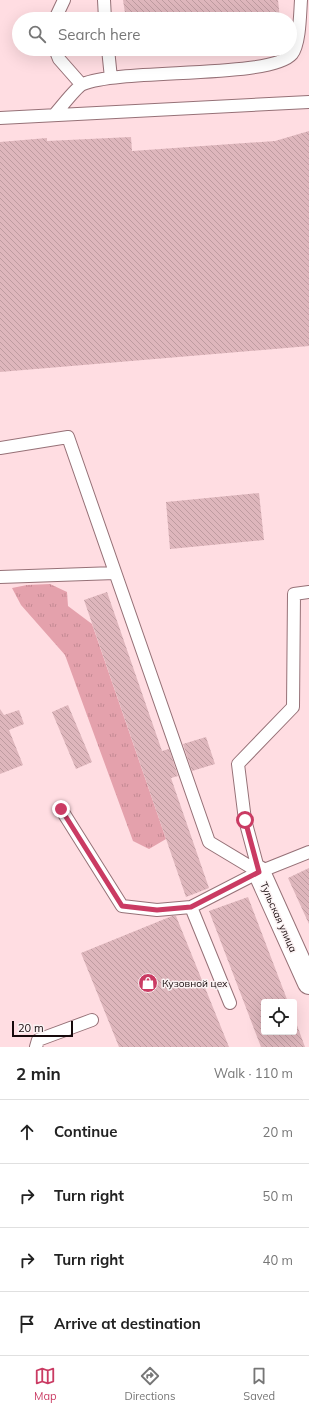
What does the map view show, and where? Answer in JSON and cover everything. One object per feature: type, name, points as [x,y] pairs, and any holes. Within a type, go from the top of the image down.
[{"type":"street","name":"Тульская улица","points":[[259,872],[309,983]]},
{"type":"lane","points":[[58,12],[64,0]]},
{"type":"lane","points":[[104,0],[105,12]]},
{"type":"lane","points":[[297,41],[302,0]]},
{"type":"lane","points":[[58,56],[81,84]]},
{"type":"lane","points":[[109,56],[111,78]]},
{"type":"lane","points":[[54,115],[81,84],[111,78],[251,68],[280,61],[289,56]]},
{"type":"lane","points":[[0,118],[309,102]]},
{"type":"lane","points":[[0,448],[68,437],[209,842],[259,872]]},
{"type":"lane","points":[[0,577],[115,573]]},
{"type":"lane","points":[[259,872],[245,820],[238,764],[293,707],[294,594],[309,592]]},
{"type":"lane","points":[[61,809],[122,906],[157,910],[191,907],[259,872],[309,852]]},
{"type":"lane","points":[[191,907],[230,1003]]},
{"type":"lane","points":[[36,1047],[38,1040],[92,1020]]},
{"type":"green space","points":[[50,584],[67,592],[68,606],[92,624],[166,839],[149,849],[133,841],[65,655],[21,605],[12,588],[27,585]]},
{"type":"building","points":[[123,0],[278,0],[279,12],[125,12]]},
{"type":"building","points":[[309,131],[309,346],[0,372],[0,142],[47,138],[47,141],[131,137],[132,151],[275,141]]},
{"type":"building","points":[[259,493],[264,540],[170,549],[166,502]]},
{"type":"building","points":[[107,592],[162,751],[169,749],[178,776],[171,778],[209,888],[186,897],[84,600]]},
{"type":"building","points":[[68,705],[92,762],[76,769],[52,712]]},
{"type":"building","points":[[0,709],[4,715],[19,710],[24,724],[9,730],[23,765],[0,774]]},
{"type":"building","points":[[206,737],[215,764],[192,771],[183,744]]},
{"type":"building","points":[[309,868],[309,924],[288,878]]},
{"type":"building","points":[[248,897],[287,999],[261,999],[261,1035],[297,1035],[297,1025],[305,1047],[261,1047],[209,911]]},
{"type":"building","name":"Кузовной цех","points":[[172,916],[176,916],[229,1047],[119,1047],[81,953]]},
{"type":"place","name":"Кузовной цех","points":[[148,983]]},
{"type":"route","points":[[61,809],[122,906],[157,910],[191,907],[259,872],[245,820]]}]
